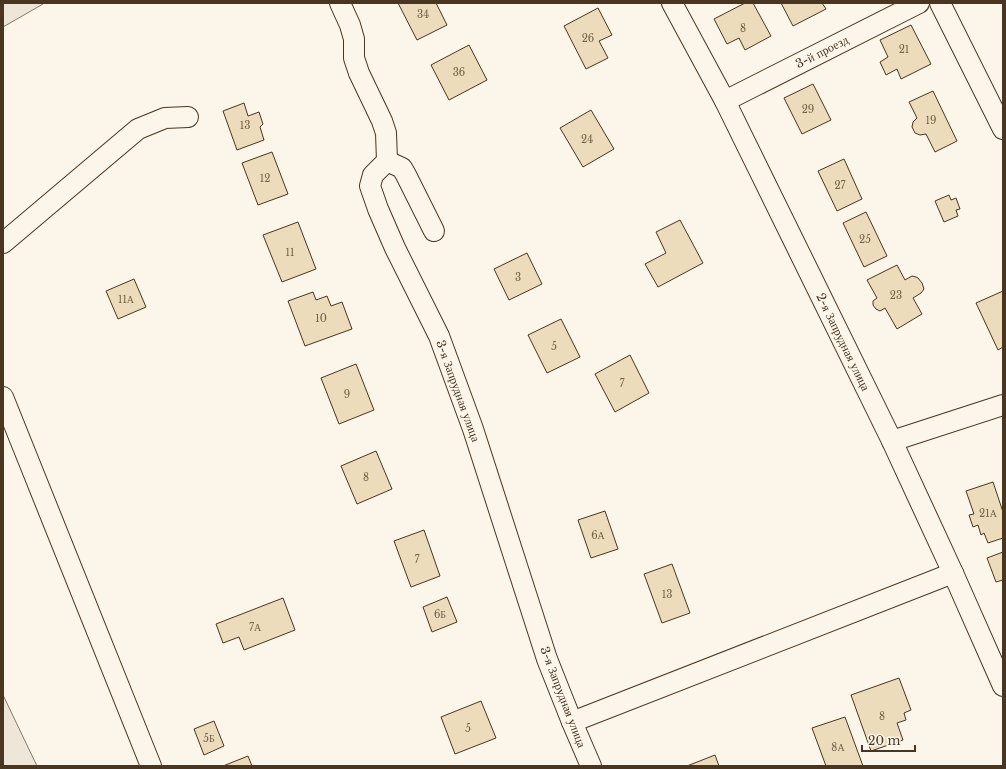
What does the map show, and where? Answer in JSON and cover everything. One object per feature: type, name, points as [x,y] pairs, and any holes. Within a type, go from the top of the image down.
[{"type":"street","points":[[340,3],[350,25],[354,39],[354,58],[359,73],[382,120],[386,133],[387,162],[402,168],[434,231]]},
{"type":"street","name":"2-я Запрудная улица","points":[[672,3],[725,101],[892,441],[1003,686]]},
{"type":"street","name":"3-й проезд","points":[[725,101],[919,3]]},
{"type":"street","points":[[940,3],[1003,129]]},
{"type":"street","points":[[3,243],[138,129],[165,118],[188,117]]},
{"type":"street","name":"3-я Запрудная улица","points":[[387,162],[373,175],[370,186],[375,201],[395,248],[442,343],[473,429],[547,659],[591,766]]},
{"type":"street","points":[[3,397],[151,766]]},
{"type":"street","points":[[892,441],[1003,405]]},
{"type":"street","points":[[572,722],[953,573]]},
{"type":"shaded area","points":[[3,3],[44,3],[3,27]]},
{"type":"shaded area","points":[[3,695],[37,766],[3,766]]},
{"type":"building","points":[[398,3],[436,3],[447,25],[417,40]]},
{"type":"building","points":[[745,3],[753,3],[771,36],[745,50],[739,38],[727,44],[714,19]]},
{"type":"building","points":[[781,3],[822,3],[826,9],[793,26]]},
{"type":"building","points":[[598,8],[612,35],[599,41],[608,58],[586,69],[564,26]]},
{"type":"building","points":[[911,25],[931,64],[901,79],[897,69],[886,75],[880,62],[888,57],[880,40]]},
{"type":"building","points":[[469,45],[487,80],[449,100],[431,65]]},
{"type":"building","points":[[813,84],[831,120],[802,134],[784,98]]},
{"type":"building","points":[[933,91],[957,141],[935,152],[926,134],[920,135],[915,133],[912,127],[913,122],[917,118],[909,102]]},
{"type":"building","points":[[244,103],[248,116],[259,112],[263,124],[260,127],[264,140],[237,150],[223,111]]},
{"type":"building","points":[[591,110],[614,149],[583,167],[560,128]]},
{"type":"building","points":[[272,152],[288,194],[258,205],[242,163]]},
{"type":"building","points":[[844,159],[862,199],[837,211],[818,171]]},
{"type":"building","points":[[949,195],[951,200],[956,198],[960,209],[956,210],[958,216],[944,222],[935,201]]},
{"type":"building","points":[[866,212],[887,256],[864,267],[843,223]]},
{"type":"building","points":[[680,220],[703,263],[658,287],[645,264],[666,253],[656,232]]},
{"type":"building","points":[[298,222],[316,269],[282,282],[263,235]]},
{"type":"building","points":[[527,253],[542,284],[509,300],[494,269]]},
{"type":"building","points":[[897,265],[905,280],[912,276],[916,277],[922,283],[924,289],[913,298],[922,314],[897,329],[885,308],[880,311],[873,305],[873,301],[877,298],[867,280]]},
{"type":"building","points":[[134,279],[146,307],[118,319],[106,291]]},
{"type":"building","points":[[1003,291],[1003,347],[998,350],[976,303]]},
{"type":"building","points":[[313,292],[316,300],[327,296],[331,306],[342,302],[352,329],[305,346],[288,301]]},
{"type":"building","points":[[561,319],[580,357],[547,373],[528,335]]},
{"type":"building","points":[[630,355],[649,393],[615,412],[595,374]]},
{"type":"building","points":[[356,364],[374,410],[339,424],[321,378]]},
{"type":"building","points":[[376,451],[392,489],[357,504],[341,466]]},
{"type":"building","points":[[993,482],[1003,512],[1003,538],[988,543],[984,533],[981,535],[978,525],[973,527],[969,515],[974,514],[966,491]]},
{"type":"building","points":[[605,511],[618,549],[591,558],[578,520]]},
{"type":"building","points":[[424,530],[440,576],[411,587],[394,541]]},
{"type":"building","points":[[1003,552],[1003,580],[996,582],[987,558]]},
{"type":"building","points":[[672,564],[690,613],[662,623],[644,574]]},
{"type":"building","points":[[447,597],[457,622],[432,632],[423,607]]},
{"type":"building","points":[[283,598],[295,630],[244,650],[239,637],[223,643],[216,624]]},
{"type":"building","points":[[899,678],[911,710],[904,713],[906,720],[897,723],[903,740],[871,751],[851,695]]},
{"type":"building","points":[[481,701],[496,738],[455,754],[441,717]]},
{"type":"building","points":[[845,717],[863,766],[826,766],[812,728]]},
{"type":"building","points":[[214,721],[224,746],[204,755],[194,729]]},
{"type":"building","points":[[715,755],[719,766],[687,766]]},
{"type":"building","points":[[248,756],[252,766],[223,766]]}]
